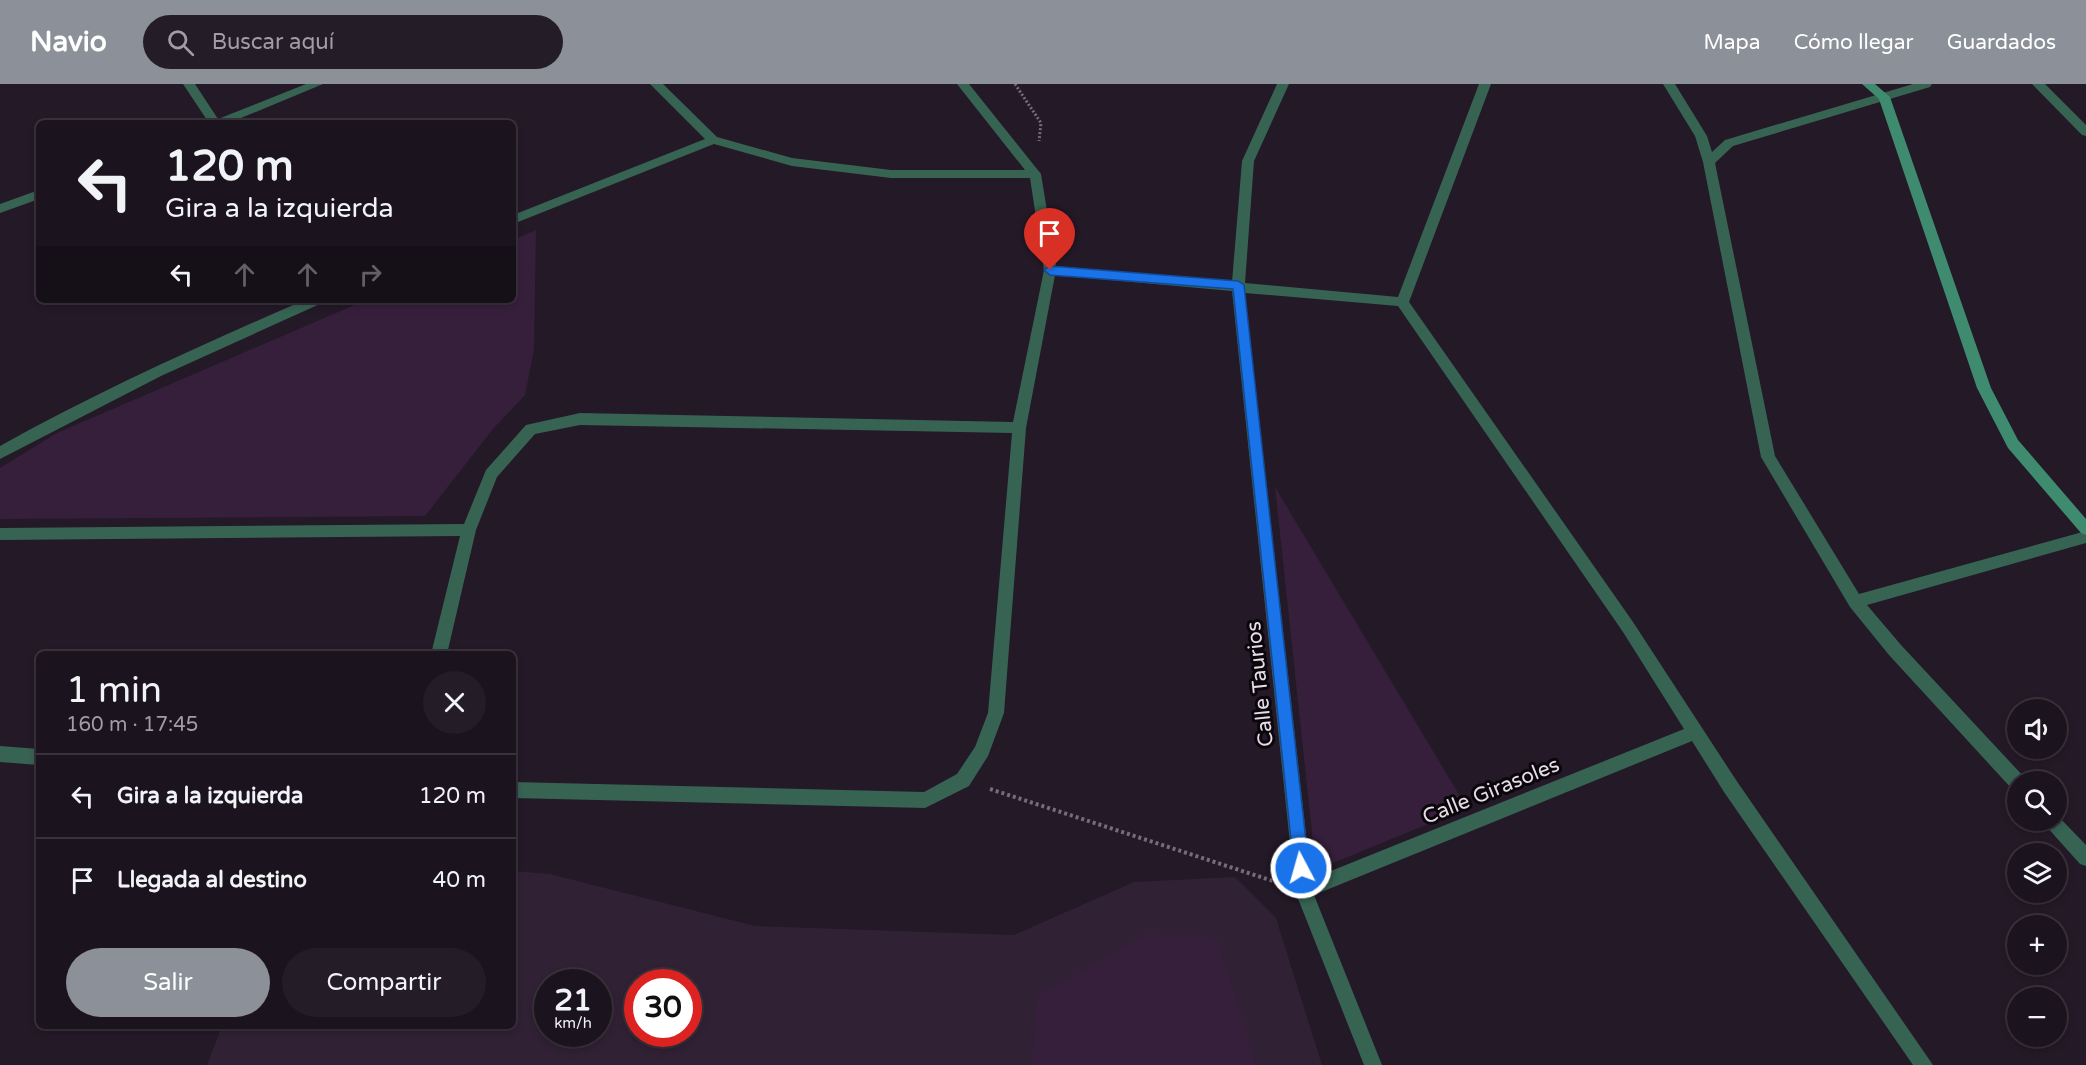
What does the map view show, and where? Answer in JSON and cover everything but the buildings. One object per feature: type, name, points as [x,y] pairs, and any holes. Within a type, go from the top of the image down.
[{"type":"street","points":[[189,84],[214,120]]},
{"type":"street","points":[[224,120],[317,84]]},
{"type":"street","points":[[656,84],[713,140],[792,162],[891,174],[1035,174]]},
{"type":"street","points":[[516,790],[926,800],[963,780],[981,751],[996,713],[1018,429],[1050,270],[1035,174],[963,84]]},
{"type":"street","name":"Calle Taurios","points":[[1283,84],[1248,161],[1238,285],[1304,891],[1373,1065]]},
{"type":"street","points":[[1402,302],[1485,84]]},
{"type":"street","points":[[1669,84],[1701,136],[1709,162],[1768,457],[1855,602],[1895,650],[2007,771]]},
{"type":"street","points":[[1868,84],[1884,97],[1984,388],[2013,444],[2086,529]]},
{"type":"street","points":[[1709,162],[1730,143],[1926,84]]},
{"type":"street","points":[[2038,84],[2086,132]]},
{"type":"street","points":[[516,219],[713,140]]},
{"type":"street","points":[[0,209],[36,195]]},
{"type":"street","points":[[1050,270],[1238,285],[1402,302],[1628,627],[1730,786],[1924,1065]]},
{"type":"street","points":[[0,453],[57,421],[186,357],[308,303]]},
{"type":"street","points":[[440,651],[469,530],[491,474],[531,429],[580,419],[1018,429]]},
{"type":"street","points":[[0,534],[469,530]]},
{"type":"street","points":[[1855,602],[2086,537]]},
{"type":"street","name":"Calle Girasoles","points":[[1304,891],[1696,732]]},
{"type":"street","points":[[0,754],[36,757]]},
{"type":"street","points":[[2062,831],[2086,858]]},
{"type":"path","points":[[963,780],[1304,891]]},
{"type":"shaded area","points":[[536,230],[534,350],[525,395],[493,429],[425,516],[0,519],[0,468],[57,433],[359,303],[516,303],[516,239]]},
{"type":"shaded area","points":[[1275,487],[1467,808],[1316,870]]},
{"type":"shaded area","points":[[516,871],[550,874],[755,926],[1014,935],[1134,882],[1235,877],[1276,918],[1322,1065],[207,1065],[221,1029],[516,1029]]},
{"type":"shaded area","points":[[1146,934],[1217,937],[1256,1065],[1031,1065],[1038,995]]},
{"type":"route","points":[[1050,270],[1238,285],[1301,868]]}]
